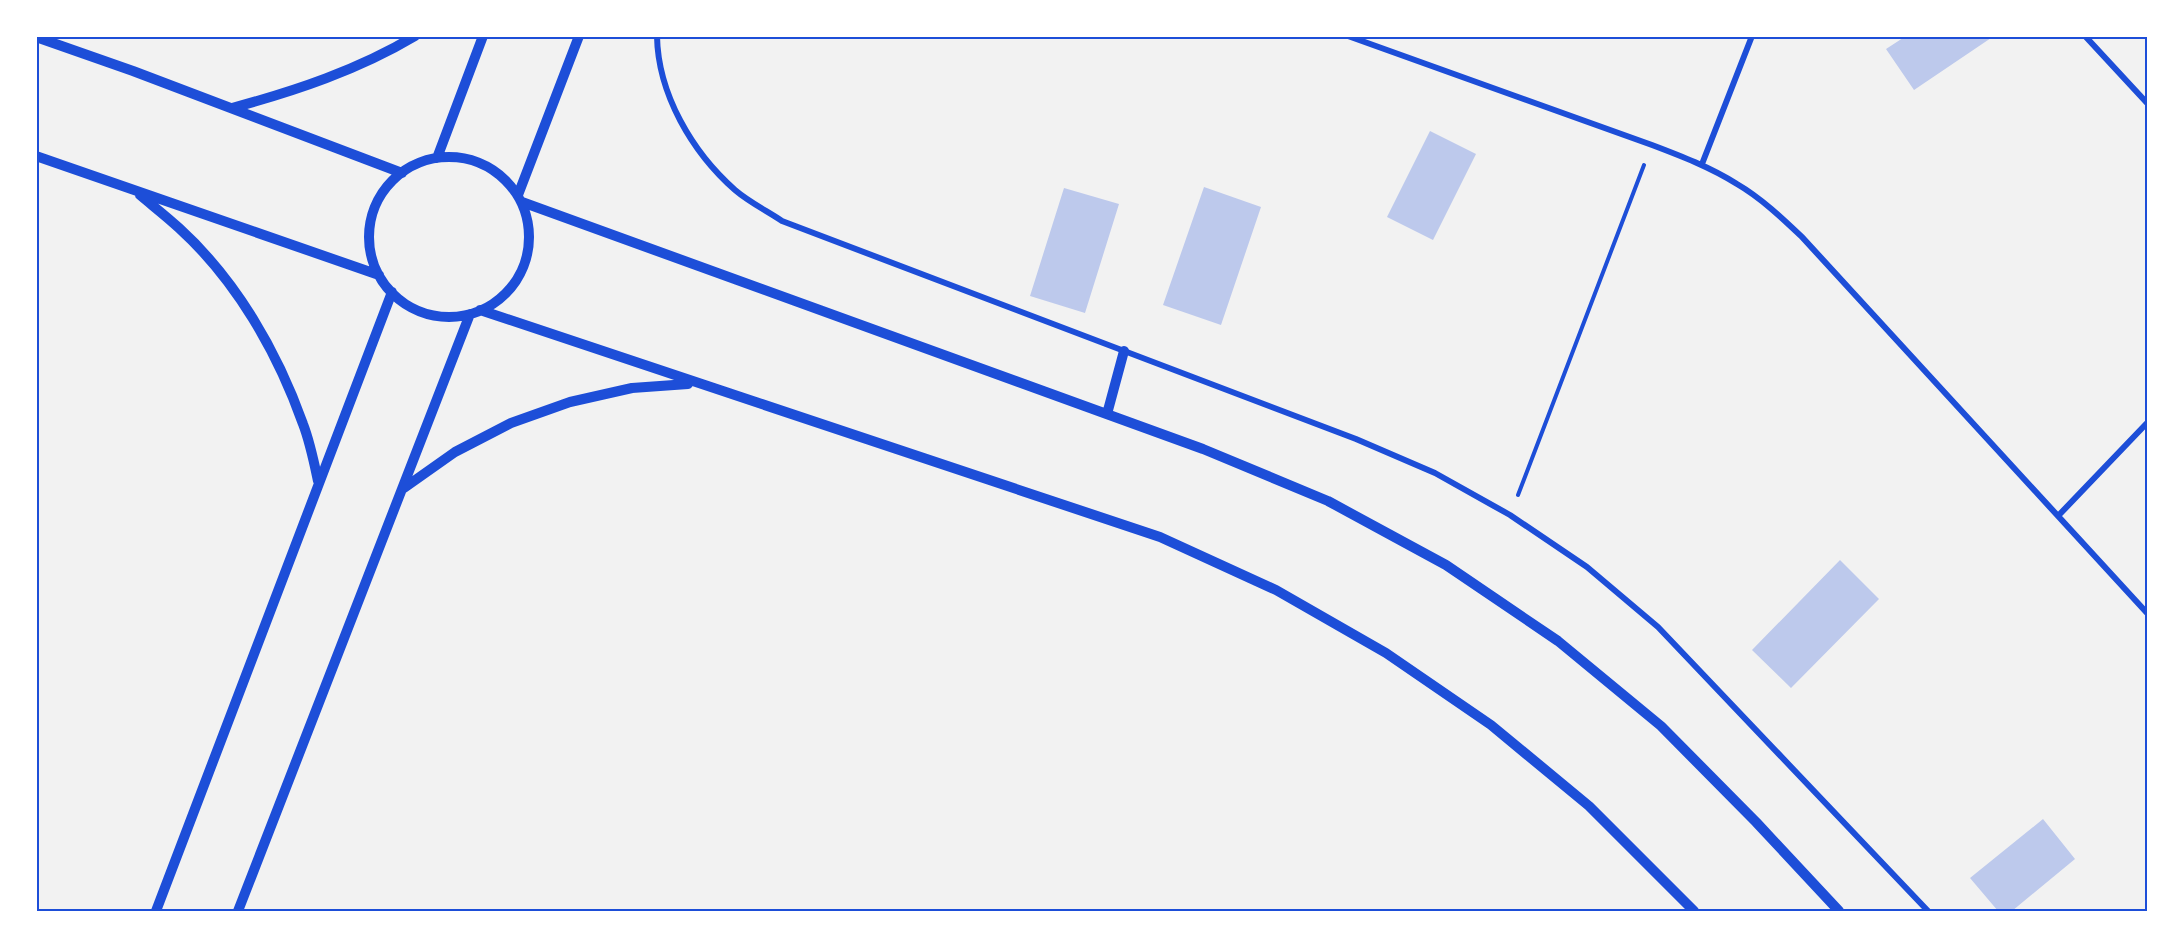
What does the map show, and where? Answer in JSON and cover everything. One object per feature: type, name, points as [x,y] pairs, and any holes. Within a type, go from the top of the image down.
[{"type":"street","points":[[232,108],[291,92],[349,70],[415,36]]},
{"type":"street","points":[[436,158],[483,36]]},
{"type":"street","points":[[520,199],[579,36]]},
{"type":"street","points":[[657,36],[657,51],[672,104],[699,152],[736,191],[782,221],[1366,443],[1435,473],[1510,515],[1587,567],[1658,627],[1928,911]]},
{"type":"street","points":[[1348,36],[1367,39],[1652,145],[1702,164],[1739,184],[1772,209],[1802,237],[2147,613]]},
{"type":"street","points":[[1702,164],[1752,36]]},
{"type":"street","points":[[36,37],[402,172]]},
{"type":"street","points":[[2088,37],[2147,103]]},
{"type":"street","points":[[36,156],[379,275]]},
{"type":"street","points":[[436,158],[465,159],[492,168],[506,180],[520,199],[528,223],[529,245],[524,266],[514,284],[498,300],[475,312],[436,316],[420,311],[405,303],[392,292],[379,275],[372,258],[369,238],[371,220],[388,186],[402,172],[418,163],[436,158]]},
{"type":"street","points":[[136,191],[180,229],[220,272],[254,320],[282,371],[304,426],[319,482]]},
{"type":"street","points":[[520,199],[1203,449],[1328,501],[1446,566],[1558,641],[1661,726],[1756,822],[1839,911]]},
{"type":"street","points":[[156,911],[392,292]]},
{"type":"street","points":[[475,312],[1160,537],[1276,590],[1386,653],[1491,725],[1589,806],[1694,911]]},
{"type":"street","points":[[238,911],[403,488],[475,312]]},
{"type":"street","points":[[1107,414],[1124,351]]},
{"type":"street","points":[[403,488],[464,447],[511,423],[570,402],[632,388],[695,383]]},
{"type":"street","points":[[2058,516],[2147,423]]},
{"type":"path","points":[[1510,515],[1652,145]]},
{"type":"building","points":[[1906,36],[1990,36],[1991,38],[1914,90],[1886,49]]},
{"type":"building","points":[[1430,131],[1476,154],[1433,240],[1387,217]]},
{"type":"building","points":[[1204,187],[1261,207],[1221,325],[1163,305]]},
{"type":"building","points":[[1064,188],[1119,204],[1085,313],[1030,296]]},
{"type":"building","points":[[1840,560],[1879,599],[1791,688],[1752,650]]},
{"type":"building","points":[[2043,819],[2075,859],[2012,911],[1998,911],[1970,878]]}]
